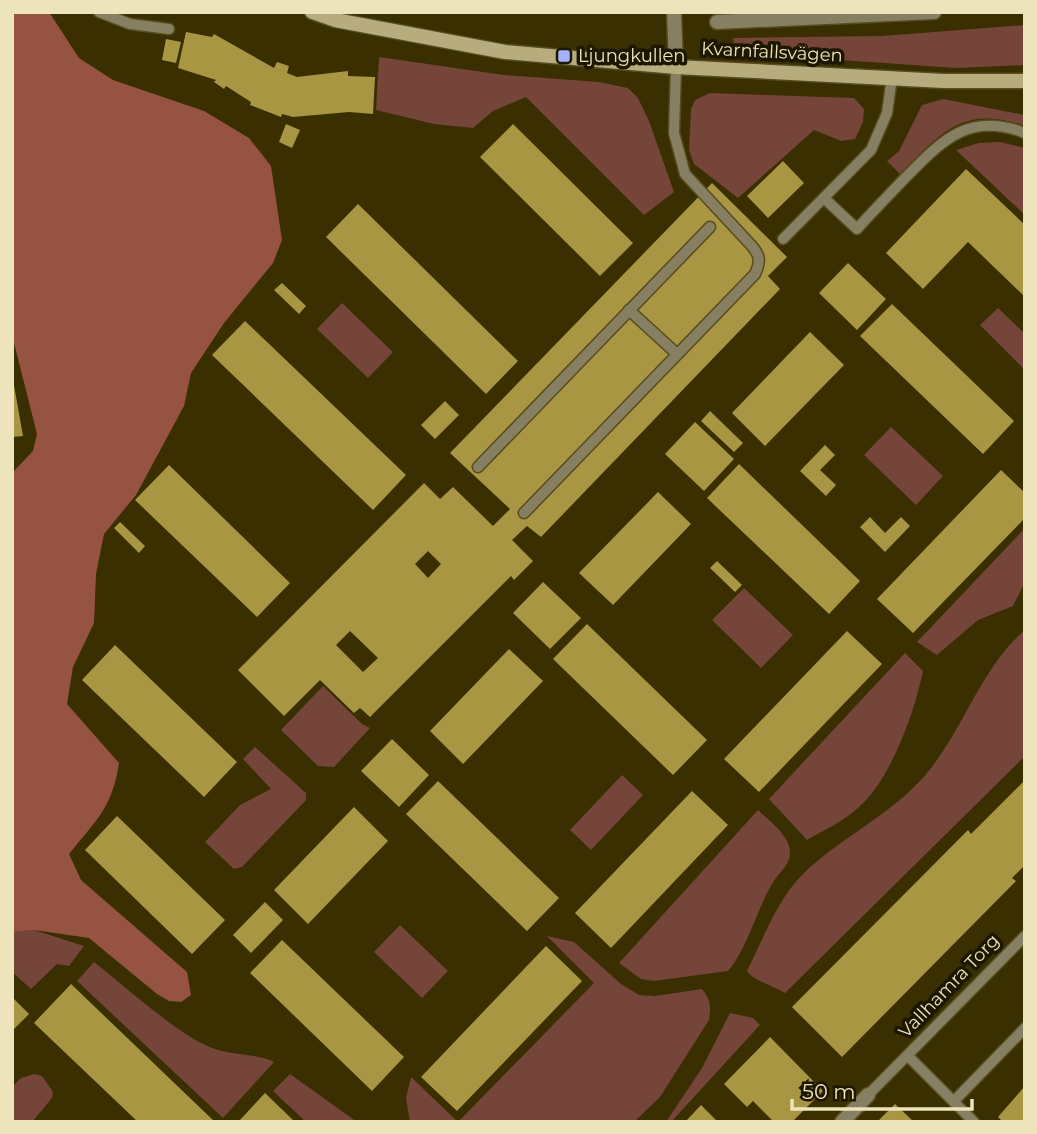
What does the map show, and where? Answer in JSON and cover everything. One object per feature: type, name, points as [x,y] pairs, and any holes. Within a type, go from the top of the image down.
[{"type":"street","name":"Kvarnfallsvägen","points":[[312,12],[335,20],[505,52],[676,67],[1025,81]]},
{"type":"street","points":[[674,12],[676,67]]},
{"type":"street","points":[[716,22],[934,12]]},
{"type":"street","points":[[842,1122],[868,1095]]},
{"type":"lane","points":[[99,12],[130,24],[169,29]]},
{"type":"lane","points":[[524,513],[755,274],[760,263],[758,253],[685,174],[674,133],[676,67]]},
{"type":"lane","points":[[783,239],[871,150],[881,133],[892,77]]},
{"type":"lane","points":[[825,199],[857,229],[939,144],[960,130],[994,124],[1025,133]]},
{"type":"lane","points":[[478,467],[710,227]]},
{"type":"lane","points":[[629,310],[677,355]]},
{"type":"lane","name":"Vallhamra Torg","points":[[974,1122],[955,1100],[908,1056],[1025,936]]},
{"type":"lane","points":[[955,1100],[1025,1028]]},
{"type":"lane","points":[[868,1095],[908,1056]]},
{"type":"shaded area","points":[[12,12],[49,12],[79,58],[113,80],[204,111],[249,138],[271,166],[282,240],[273,263],[224,323],[191,373],[184,406],[136,495],[104,534],[96,574],[94,623],[73,667],[67,704],[119,763],[112,792],[102,813],[69,854],[81,880],[187,972],[191,995],[181,1002],[169,1001],[157,994],[89,938],[34,930],[12,932],[12,473],[33,451],[37,434],[12,335]]},
{"type":"shaded area","points":[[1025,25],[1025,65],[957,68],[735,53],[733,38],[882,36]]},
{"type":"shaded area","points":[[379,57],[504,75],[599,82],[628,88],[638,98],[649,121],[674,192],[644,215],[526,97],[493,111],[473,128],[434,124],[376,110]]},
{"type":"shaded area","points":[[710,93],[854,98],[864,109],[863,122],[855,139],[841,141],[814,130],[738,198],[694,164],[689,150],[691,109],[695,100]]},
{"type":"shaded area","points":[[943,99],[1025,115],[1025,126],[985,118],[955,126],[928,146],[900,174],[887,161],[899,151],[922,105]]},
{"type":"shaded area","points":[[1000,142],[1025,148],[1025,215],[956,150],[979,143]]},
{"type":"shaded area","points":[[342,303],[393,352],[368,378],[317,329]]},
{"type":"shaded area","points":[[998,308],[1025,334],[1025,370],[980,325]]},
{"type":"shaded area","points":[[891,427],[943,476],[916,505],[864,455]]},
{"type":"shaded area","points":[[1025,528],[1025,582],[1013,606],[978,620],[937,655],[917,642]]},
{"type":"shaded area","points":[[744,588],[793,635],[761,668],[712,620]]},
{"type":"shaded area","points":[[1025,630],[1025,756],[785,993],[750,975],[747,971],[765,933],[793,885],[816,862],[891,807],[919,782],[947,745],[995,664]]},
{"type":"shaded area","points":[[905,653],[923,671],[914,706],[891,763],[870,796],[858,808],[807,840],[769,799]]},
{"type":"shaded area","points":[[323,686],[362,724],[370,728],[334,767],[318,766],[281,730]]},
{"type":"shaded area","points":[[255,747],[306,793],[306,800],[242,867],[234,869],[205,842],[240,805],[271,789],[243,759]]},
{"type":"shaded area","points":[[622,775],[643,795],[591,850],[570,830]]},
{"type":"shaded area","points":[[758,810],[778,828],[789,846],[790,857],[766,895],[741,951],[728,971],[654,981],[641,979],[619,963]]},
{"type":"shaded area","points":[[400,925],[448,971],[422,998],[374,952]]},
{"type":"shaded area","points":[[34,930],[84,946],[69,966],[57,964],[31,989],[12,972],[12,932]]},
{"type":"shaded area","points":[[547,936],[574,942],[621,984],[639,995],[655,996],[702,989],[709,1000],[709,1020],[660,1097],[634,1122],[458,1122],[594,983]]},
{"type":"shaded area","points":[[94,962],[198,1042],[220,1051],[274,1062],[223,1118],[77,981]]},
{"type":"shaded area","points":[[730,1013],[753,1018],[760,1025],[671,1122],[666,1122],[702,1068]]},
{"type":"shaded area","points":[[34,1074],[42,1076],[53,1092],[52,1098],[32,1122],[12,1122],[12,1087],[21,1078]]},
{"type":"shaded area","points":[[290,1074],[357,1122],[306,1122],[273,1091]]},
{"type":"shaded area","points":[[411,1077],[458,1122],[410,1122],[406,1098]]},
{"type":"building","points":[[186,32],[212,37],[214,34],[274,68],[277,62],[289,66],[287,73],[297,77],[348,71],[348,76],[375,77],[373,114],[349,112],[293,117],[282,114],[281,117],[250,105],[251,102],[226,86],[224,89],[214,82],[216,80],[178,68]]},
{"type":"building","points":[[166,39],[181,42],[176,63],[162,60]]},
{"type":"building","points":[[286,124],[300,130],[292,148],[279,142]]},
{"type":"building","points":[[513,124],[633,243],[600,276],[480,157]]},
{"type":"building","points":[[783,161],[804,183],[768,218],[747,196]]},
{"type":"building","points":[[966,169],[1025,225],[1025,297],[968,242],[923,289],[886,253]]},
{"type":"building","points":[[712,183],[787,257],[768,276],[780,289],[541,537],[527,526],[512,540],[533,561],[514,580],[511,576],[370,717],[360,708],[354,713],[320,680],[284,716],[238,670],[424,483],[440,499],[453,487],[493,526],[510,509],[450,453]],"holes":[[[428,551],[441,564],[428,578],[415,564]],[[350,631],[378,658],[363,672],[336,645]]]},
{"type":"building","points":[[358,204],[518,361],[486,394],[326,237]]},
{"type":"building","points":[[848,263],[886,299],[857,330],[819,293]]},
{"type":"building","points":[[282,283],[306,306],[299,314],[274,290]]},
{"type":"building","points":[[892,304],[1014,421],[983,454],[860,336]]},
{"type":"building","points":[[245,321],[406,475],[373,510],[212,355]]},
{"type":"building","points":[[810,332],[844,365],[765,446],[732,413]]},
{"type":"building","points":[[12,374],[23,436],[12,437]]},
{"type":"building","points":[[445,401],[459,415],[435,439],[421,425]]},
{"type":"building","points":[[710,411],[743,443],[734,452],[701,421]]},
{"type":"building","points":[[695,422],[734,459],[704,491],[665,454]]},
{"type":"building","points":[[825,445],[835,455],[820,470],[836,485],[826,496],[800,471]]},
{"type":"building","points":[[739,464],[860,581],[829,614],[707,498]]},
{"type":"building","points":[[169,465],[290,583],[257,617],[135,500]]},
{"type":"building","points":[[1001,470],[1025,493],[1025,518],[913,633],[877,599]]},
{"type":"building","points":[[658,492],[691,524],[613,605],[579,573]]},
{"type":"building","points":[[870,517],[885,533],[901,517],[910,526],[885,552],[860,527]]},
{"type":"building","points":[[120,522],[145,546],[139,553],[114,528]]},
{"type":"building","points":[[717,561],[742,585],[735,592],[710,568]]},
{"type":"building","points":[[543,582],[581,618],[550,649],[513,613]]},
{"type":"building","points":[[587,624],[707,740],[673,775],[553,659]]},
{"type":"building","points":[[847,631],[882,664],[759,792],[724,759]]},
{"type":"building","points":[[115,645],[237,762],[204,797],[82,680]]},
{"type":"building","points":[[509,649],[543,681],[463,764],[430,731]]},
{"type":"building","points":[[392,739],[429,775],[399,807],[361,771]]},
{"type":"building","points":[[1025,780],[1025,865],[1012,878],[1016,881],[842,1057],[792,1007],[968,830],[971,834]]},
{"type":"building","points":[[438,781],[559,898],[527,931],[406,814]]},
{"type":"building","points":[[692,791],[728,825],[611,948],[575,913]]},
{"type":"building","points":[[354,807],[388,841],[308,924],[274,890]]},
{"type":"building","points":[[117,816],[225,920],[192,954],[85,850]]},
{"type":"building","points":[[265,902],[283,920],[251,953],[233,935]]},
{"type":"building","points":[[282,940],[404,1057],[372,1091],[250,973]]},
{"type":"building","points":[[546,946],[582,981],[457,1111],[421,1077]]},
{"type":"building","points":[[71,984],[215,1122],[138,1122],[34,1023]]},
{"type":"building","points":[[12,997],[29,1014],[12,1031]]},
{"type":"building","points":[[770,1037],[823,1091],[792,1122],[774,1122],[753,1101],[747,1107],[724,1084]]},
{"type":"building","points":[[1025,1086],[1025,1122],[1003,1122],[998,1117]]},
{"type":"building","points":[[265,1093],[295,1122],[238,1122]]},
{"type":"building","points":[[895,1104],[914,1122],[877,1122]]},
{"type":"building","points":[[701,1105],[718,1122],[685,1122]]},
{"type":"place","name":"Ljungkullen","points":[[564,56]]}]
